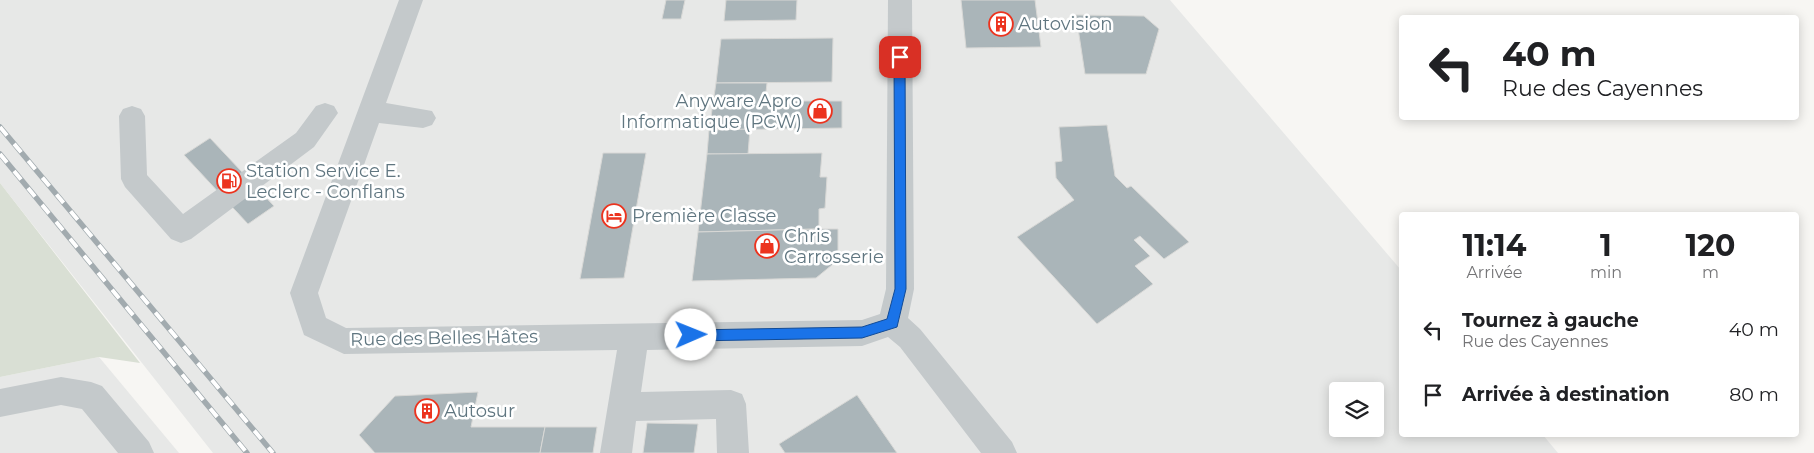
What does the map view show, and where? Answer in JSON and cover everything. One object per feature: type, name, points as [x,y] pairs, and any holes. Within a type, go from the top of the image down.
[{"type":"street","name":"Rue des Belles Hâtes","points":[[411,0],[304,293],[314,326],[344,341],[862,332],[892,323]]},
{"type":"street","points":[[900,0],[900,289],[892,323],[910,338],[1001,453]]},
{"type":"street","points":[[132,116],[134,179],[181,231],[305,140],[325,113]]},
{"type":"street","points":[[370,113],[386,113],[423,118]]},
{"type":"street","points":[[616,453],[634,336]]},
{"type":"street","points":[[0,403],[61,391],[91,396],[138,453]]},
{"type":"street","points":[[623,407],[731,404],[733,453]]},
{"type":"shaded area","points":[[0,0],[1170,0],[1399,268],[1399,437],[1545,437],[1558,453],[213,453],[0,183]]},
{"type":"shaded area","points":[[0,183],[140,363],[99,357],[0,377]]},
{"type":"shaded area","points":[[99,357],[179,453],[0,453],[0,377]]},
{"type":"building","points":[[666,0],[685,0],[681,19],[662,19]]},
{"type":"building","points":[[726,0],[797,0],[796,20],[724,21]]},
{"type":"building","name":"Autovision","points":[[961,0],[1035,0],[1041,47],[966,48]]},
{"type":"building","points":[[1076,15],[1144,16],[1159,29],[1146,74],[1085,74]]},
{"type":"building","points":[[833,38],[832,82],[716,83],[721,39]]},
{"type":"building","points":[[716,83],[767,83],[765,101],[842,101],[842,128],[709,130]]},
{"type":"building","points":[[1107,125],[1115,176],[1127,188],[1131,186],[1189,242],[1164,259],[1140,236],[1134,240],[1150,256],[1135,266],[1153,284],[1097,324],[1017,237],[1074,200],[1056,178],[1055,162],[1062,161],[1059,127]]},
{"type":"building","points":[[750,129],[748,154],[707,154],[709,130]]},
{"type":"building","name":"Station Service E. Leclerc - Conflans","points":[[210,138],[274,206],[248,224],[184,155]]},
{"type":"building","name":"Première Classe","points":[[603,153],[646,153],[624,278],[580,279]]},
{"type":"building","points":[[822,153],[820,177],[827,177],[825,208],[819,209],[819,229],[698,232],[707,154]]},
{"type":"building","name":"Chris Carrosserie","points":[[838,229],[838,260],[816,278],[692,281],[698,232]]},
{"type":"building","name":"Autosur","points":[[478,392],[471,427],[545,427],[540,453],[375,453],[359,435],[395,396]]},
{"type":"building","points":[[857,395],[897,453],[785,453],[779,444]]},
{"type":"building","points":[[647,423],[698,424],[694,453],[643,453]]},
{"type":"building","points":[[545,427],[597,427],[593,453],[540,453]]},
{"type":"railway","points":[[0,127],[273,453]]},
{"type":"railway","points":[[0,154],[247,453]]},
{"type":"place","name":"Autovision","points":[[1001,24]]},
{"type":"place","name":"Anyware Apro Informatique (PCW)","points":[[820,111]]},
{"type":"place","name":"Station Service E. Leclerc - Conflans","points":[[229,181]]},
{"type":"place","name":"Première Classe","points":[[614,216]]},
{"type":"place","name":"Chris Carrosserie","points":[[767,246]]},
{"type":"place","name":"Autosur","points":[[427,411]]},
{"type":"route","points":[[691,335],[862,332],[892,323],[900,289],[900,57]]}]
